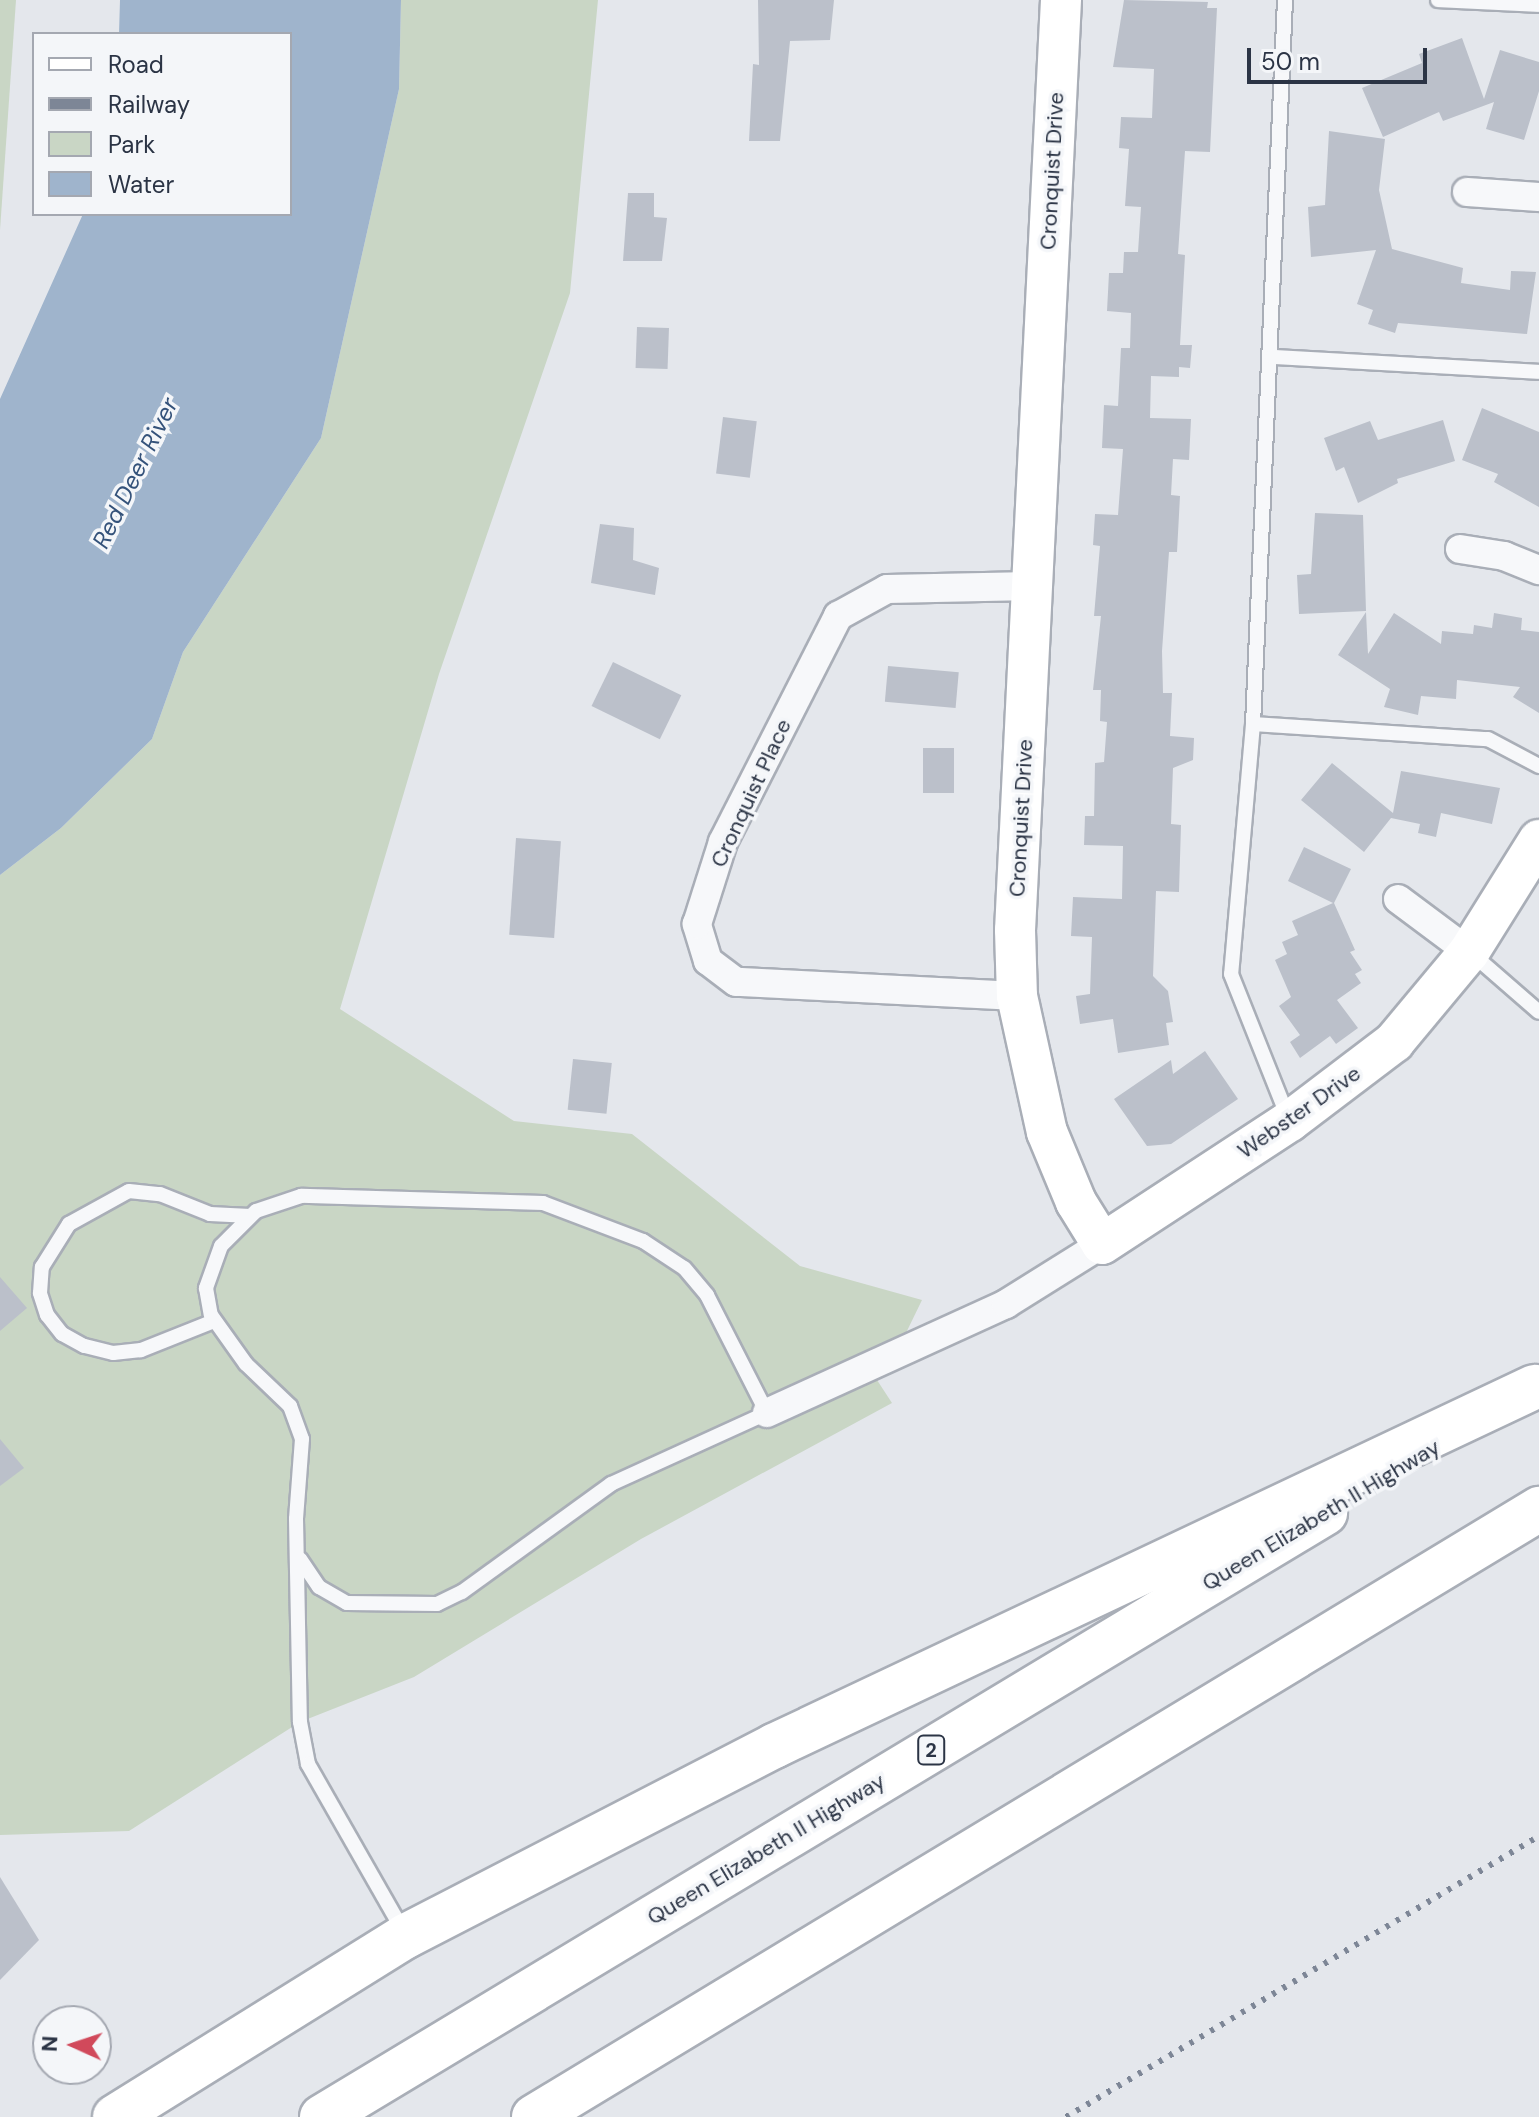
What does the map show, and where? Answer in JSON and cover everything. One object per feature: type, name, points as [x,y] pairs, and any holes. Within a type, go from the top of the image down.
[{"type":"highway","points":[[115,2117],[406,1936],[774,1746],[1536,1385]]},
{"type":"highway","name":"Queen Elizabeth II Highway","points":[[322,2117],[1536,1385]]},
{"type":"highway","points":[[534,2117],[1539,1509]]},
{"type":"street","name":"Cronquist Drive","points":[[1061,0],[1015,930],[1017,996],[1047,1132],[1076,1202],[1102,1244]]},
{"type":"street","points":[[1467,192],[1539,197]]},
{"type":"street","points":[[1460,549],[1504,556],[1539,570]]},
{"type":"street","name":"Cronquist Place","points":[[1017,996],[736,982],[708,961],[697,924],[723,842],[838,616],[887,589],[1032,586]]},
{"type":"street","name":"Webster Drive","points":[[1102,1244],[1290,1121],[1394,1042],[1469,952],[1539,840]]},
{"type":"street","points":[[1398,899],[1469,952]]},
{"type":"street","points":[[767,1413],[1006,1304],[1102,1244]]},
{"type":"lane","points":[[1285,0],[1273,357],[1253,724],[1231,974],[1290,1121]]},
{"type":"lane","points":[[1438,0],[1539,5]]},
{"type":"lane","points":[[1273,357],[1539,372]]},
{"type":"lane","points":[[1253,724],[1488,739],[1539,766]]},
{"type":"lane","points":[[1469,952],[1539,1012]]},
{"type":"lane","points":[[214,1321],[141,1350],[113,1353],[84,1346],[62,1334],[47,1315],[40,1293],[46,1257],[74,1220],[129,1191],[160,1194],[210,1214],[250,1216]]},
{"type":"lane","points":[[300,1559],[319,1587],[347,1603],[437,1604],[462,1592],[611,1484],[767,1413],[707,1295],[684,1268],[643,1241],[523,1200],[320,1194],[285,1199],[250,1216],[233,1230],[214,1260],[206,1296],[214,1321],[246,1364],[290,1406],[300,1428],[300,1559],[300,1722],[308,1764],[406,1936]]},
{"type":"green space","points":[[0,0],[16,0],[0,230]]},
{"type":"green space","points":[[401,0],[598,0],[570,293],[439,674],[340,1009],[514,1121],[632,1134],[800,1266],[922,1300],[905,1335],[862,1357],[892,1403],[641,1539],[414,1677],[300,1722],[129,1831],[0,1835],[0,875],[61,828],[152,739],[183,652],[321,438],[399,89]]},
{"type":"water","name":"Red Deer River","points":[[120,0],[401,0],[399,89],[321,438],[183,652],[152,739],[61,828],[0,875],[0,399],[82,216],[292,216],[292,32],[119,32]]},
{"type":"building","points":[[758,0],[834,0],[830,40],[790,41],[780,141],[749,141],[753,64],[759,65]]},
{"type":"building","points":[[1124,0],[1208,2],[1207,8],[1217,8],[1210,152],[1185,151],[1178,254],[1185,255],[1180,345],[1192,345],[1190,368],[1179,367],[1179,377],[1151,376],[1150,418],[1191,419],[1189,460],[1173,459],[1171,495],[1180,496],[1177,552],[1169,552],[1162,651],[1163,693],[1172,693],[1170,736],[1194,738],[1193,760],[1173,768],[1171,824],[1181,825],[1179,892],[1156,891],[1153,976],[1168,991],[1173,1022],[1166,1023],[1169,1045],[1118,1053],[1113,1019],[1080,1024],[1076,996],[1090,994],[1092,937],[1071,936],[1073,897],[1122,899],[1123,846],[1084,845],[1085,816],[1094,816],[1095,763],[1104,762],[1107,722],[1100,721],[1101,690],[1093,690],[1101,616],[1094,616],[1100,546],[1093,545],[1095,514],[1118,515],[1123,449],[1102,448],[1104,405],[1118,406],[1121,348],[1130,348],[1131,313],[1107,311],[1109,273],[1123,273],[1124,252],[1138,252],[1141,207],[1125,206],[1129,149],[1119,148],[1121,117],[1152,118],[1154,69],[1113,67]]},
{"type":"building","points":[[1462,38],[1484,99],[1500,50],[1539,62],[1539,91],[1524,140],[1486,129],[1494,102],[1443,121],[1439,112],[1383,137],[1362,88],[1422,63],[1419,54]]},
{"type":"building","points":[[1329,131],[1385,139],[1379,190],[1392,249],[1463,268],[1461,283],[1510,290],[1511,271],[1536,272],[1527,334],[1398,323],[1395,333],[1368,324],[1373,310],[1357,304],[1376,250],[1311,257],[1308,207],[1325,205]]},
{"type":"building","points":[[628,193],[654,193],[654,217],[667,218],[662,261],[623,261]]},
{"type":"building","points":[[637,327],[669,328],[668,369],[636,368]]},
{"type":"building","points":[[1482,408],[1539,432],[1539,507],[1494,482],[1498,474],[1462,460]]},
{"type":"building","points":[[723,417],[757,421],[750,478],[716,474]]},
{"type":"building","points":[[1443,420],[1455,461],[1397,479],[1398,483],[1358,503],[1344,467],[1336,471],[1324,438],[1370,421],[1378,440]]},
{"type":"building","points":[[1315,513],[1363,515],[1366,611],[1299,614],[1297,575],[1311,574]]},
{"type":"building","points":[[600,524],[634,528],[633,560],[659,568],[655,595],[591,583]]},
{"type":"building","points":[[1366,612],[1368,654],[1394,613],[1441,644],[1442,631],[1473,634],[1474,625],[1492,628],[1494,613],[1522,618],[1521,630],[1539,632],[1539,713],[1513,697],[1520,687],[1457,680],[1456,699],[1421,696],[1418,715],[1384,707],[1390,689],[1338,655]]},
{"type":"building","points":[[613,662],[681,695],[660,739],[592,706]]},
{"type":"building","points":[[888,666],[959,672],[956,708],[885,702]]},
{"type":"building","points":[[923,748],[954,748],[954,793],[923,793]]},
{"type":"building","points":[[1332,763],[1393,813],[1401,771],[1500,788],[1492,824],[1441,813],[1436,837],[1418,833],[1420,824],[1391,818],[1364,852],[1301,800]]},
{"type":"building","points":[[516,838],[561,841],[554,938],[509,935]]},
{"type":"building","points":[[1304,847],[1351,869],[1334,903],[1355,950],[1350,952],[1362,970],[1355,974],[1361,983],[1337,1000],[1358,1028],[1336,1044],[1330,1036],[1300,1058],[1290,1042],[1300,1035],[1279,1006],[1291,997],[1275,960],[1287,954],[1282,942],[1298,935],[1292,921],[1333,903],[1288,881]]},
{"type":"building","points":[[1205,1051],[1238,1099],[1171,1144],[1147,1146],[1114,1099],[1171,1060],[1173,1074]]},
{"type":"building","points":[[573,1059],[612,1063],[606,1114],[568,1110]]},
{"type":"building","points":[[0,1277],[27,1308],[0,1331]]},
{"type":"building","points":[[0,1439],[24,1468],[0,1486]]},
{"type":"building","points":[[0,1877],[39,1940],[0,1980]]},
{"type":"railway","points":[[1066,2117],[1539,1836]]}]
